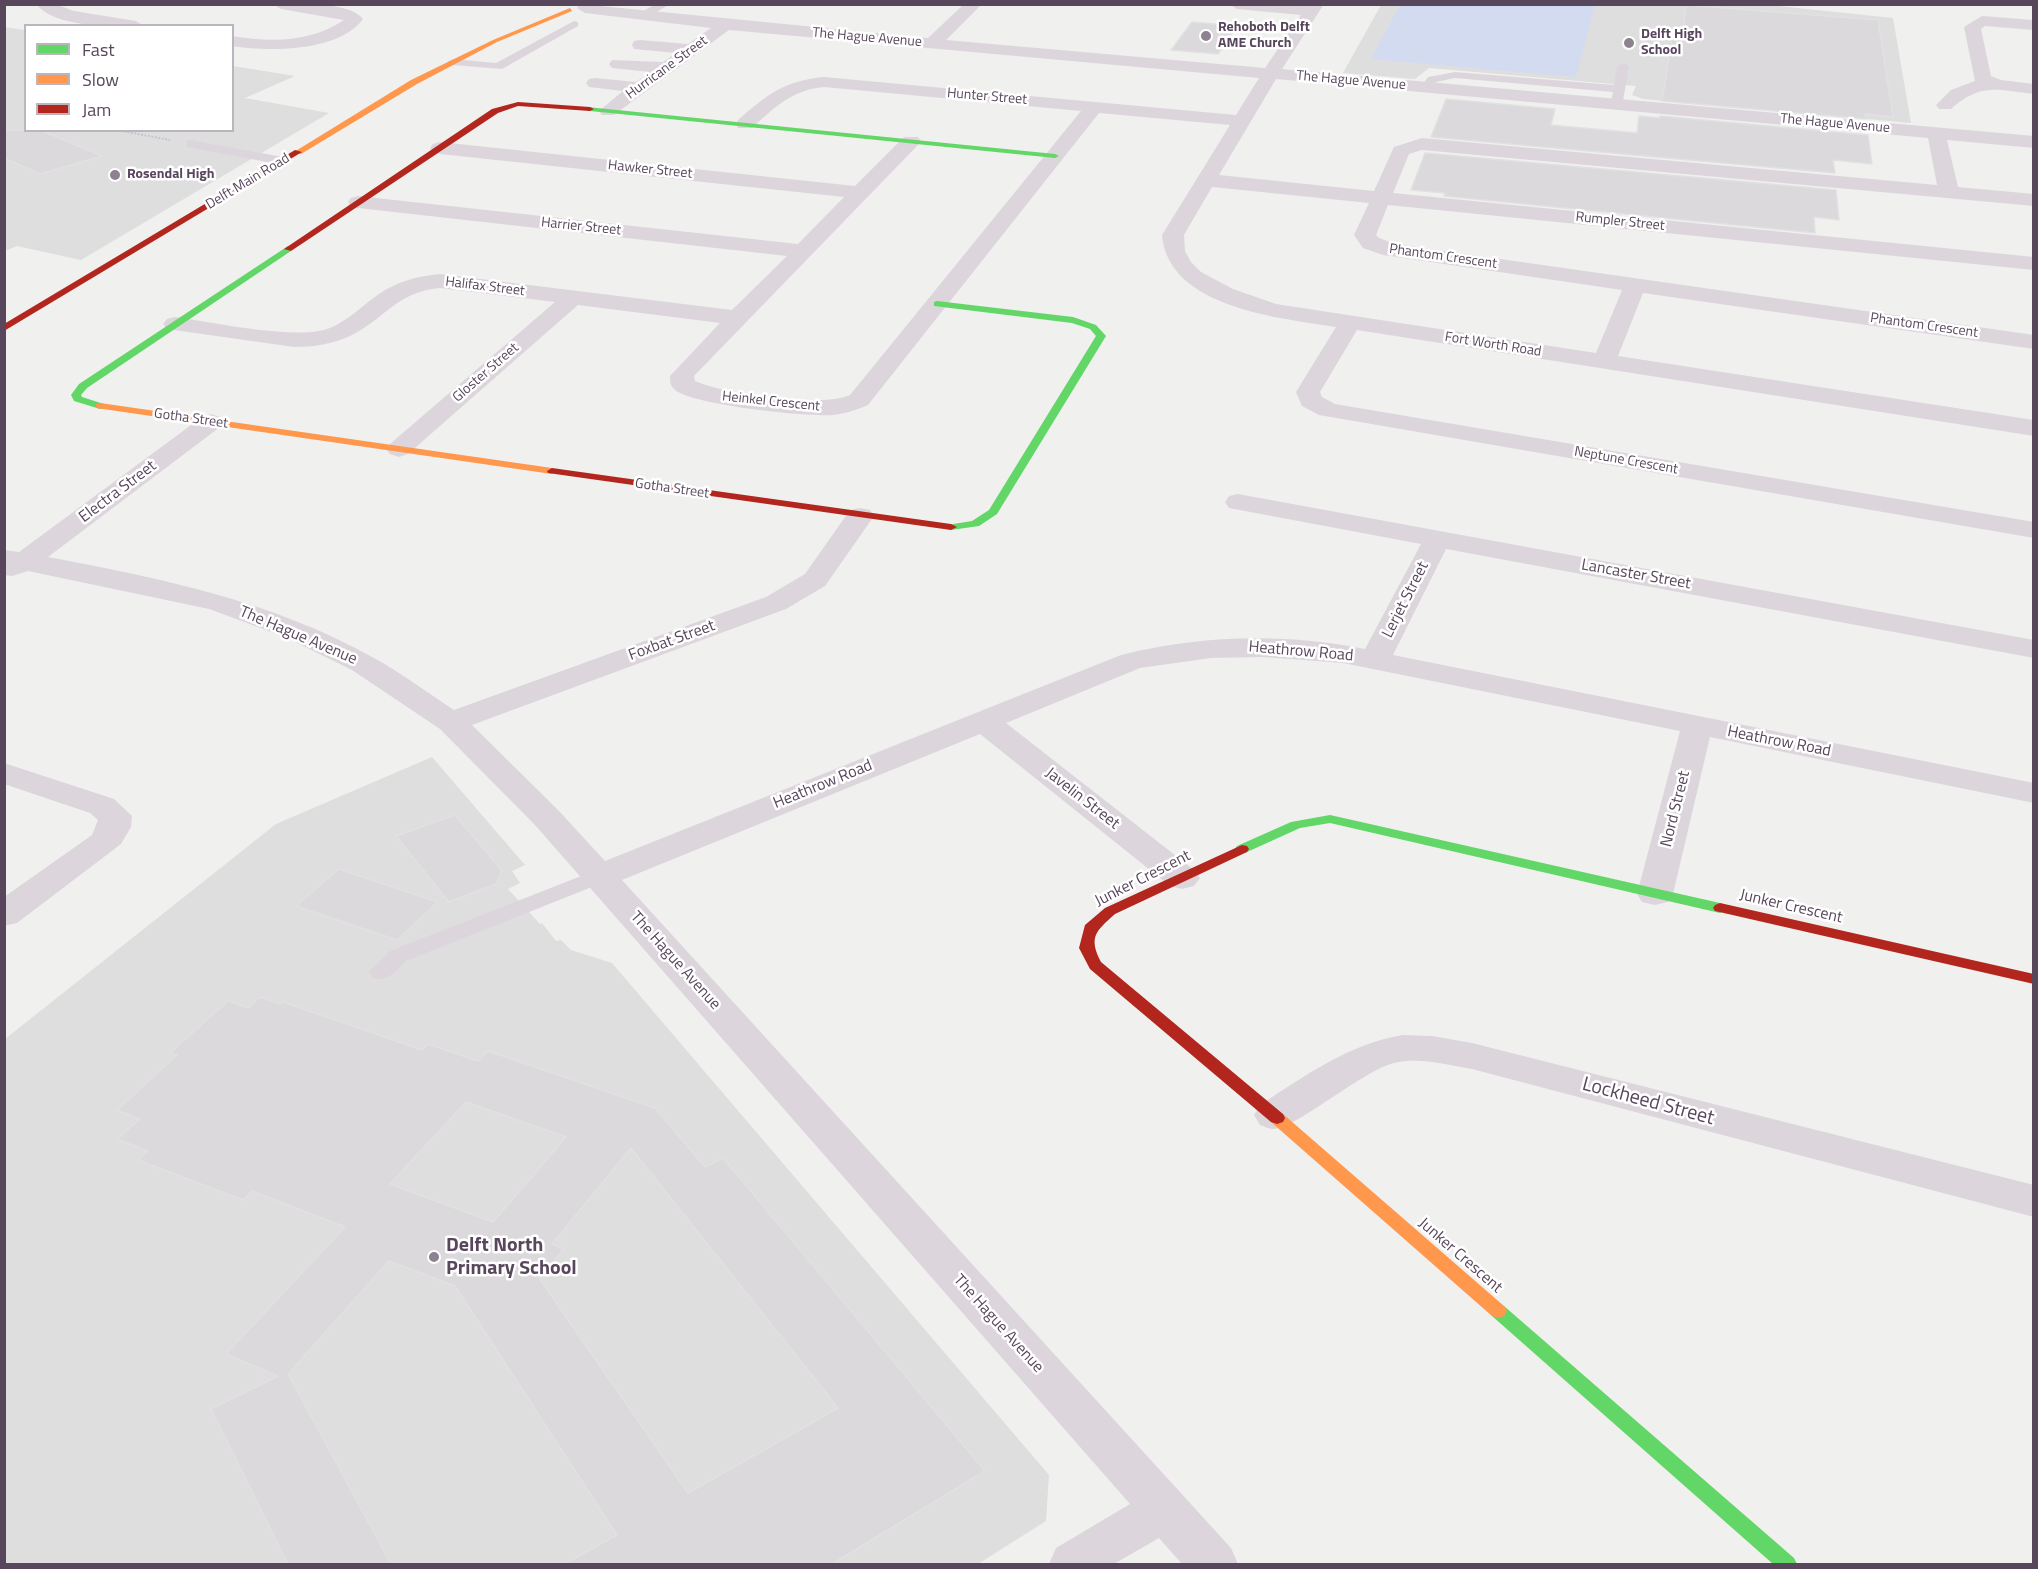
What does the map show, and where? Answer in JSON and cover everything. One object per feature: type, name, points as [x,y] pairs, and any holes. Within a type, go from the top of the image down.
[{"type":"street","points":[[44,4],[48,9],[64,14],[124,24]]},
{"type":"street","points":[[234,41],[266,46],[309,43],[348,26],[355,19],[344,14],[281,4]]},
{"type":"street","name":"The Hague Avenue","points":[[608,4],[650,12],[667,11]]},
{"type":"street","points":[[931,44],[974,4]]},
{"type":"street","points":[[1237,4],[1314,8]]},
{"type":"street","points":[[544,5],[584,7]]},
{"type":"street","name":"Delft Main Road","points":[[4,328],[282,161],[488,44],[535,15],[544,5]]},
{"type":"street","name":"The Hague Avenue","points":[[584,7],[667,11],[726,25],[1426,88],[1618,97],[2034,142]]},
{"type":"street","name":"Delft Main Road","points":[[488,44],[584,7]]},
{"type":"street","name":"Fort Worth Road","points":[[1314,8],[1270,74],[1173,234],[1174,252],[1187,270],[1213,288],[1250,304],[1273,310],[2034,428]]},
{"type":"street","points":[[2034,25],[1982,21],[1972,27],[1983,79],[2034,89]]},
{"type":"street","name":"Hurricane Street","points":[[608,111],[726,25]]},
{"type":"street","points":[[640,45],[693,50]]},
{"type":"street","points":[[618,64],[667,68]]},
{"type":"street","name":"Hunter Street","points":[[745,124],[792,86],[824,82],[1243,121]]},
{"type":"street","points":[[1945,105],[1957,94],[1989,82]]},
{"type":"street","points":[[595,83],[640,88]]},
{"type":"street","name":"Gotha Street","points":[[937,304],[1073,320],[1093,327],[1101,336],[989,517],[973,525],[950,528],[93,405],[78,399],[76,395],[83,386],[175,324],[495,111],[508,106],[540,104],[1055,156]]},
{"type":"street","name":"Heinkel Crescent","points":[[911,141],[685,372],[682,376],[683,385],[705,395],[826,408],[844,406],[859,400],[1094,107]]},
{"type":"street","points":[[1936,133],[1949,192]]},
{"type":"street","name":"Phantom Crescent","points":[[2034,200],[1431,144],[1413,145],[1401,151],[1365,235],[1367,240],[1377,246],[2034,342]]},
{"type":"street","name":"Hawker Street","points":[[440,148],[860,193]]},
{"type":"street","name":"Rumpler Street","points":[[1206,180],[2034,264]]},
{"type":"street","name":"Harrier Street","points":[[358,202],[803,251]]},
{"type":"street","name":"Halifax Street","points":[[175,324],[294,340],[314,339],[345,329],[402,288],[431,282],[450,282],[738,318]]},
{"type":"street","points":[[1604,362],[1635,285]]},
{"type":"street","name":"Gloster Street","points":[[399,449],[573,297]]},
{"type":"street","name":"Neptune Crescent","points":[[1350,323],[1308,392],[1311,401],[1328,410],[2034,530]]},
{"type":"street","name":"Electra Street","points":[[11,564],[211,422]]},
{"type":"street","name":"Lancaster Street","points":[[1238,502],[2034,649]]},
{"type":"street","name":"Foxbat Street","points":[[452,722],[776,603],[815,580],[860,516]]},
{"type":"street","name":"Lerjet Street","points":[[1375,660],[1437,539]]},
{"type":"street","name":"The Hague Avenue","points":[[11,564],[129,582],[218,602],[295,631],[363,664],[452,722],[547,818],[1213,1564]]},
{"type":"street","name":"Heathrow Road","points":[[599,876],[1131,661],[1217,648],[1279,647],[1343,654],[2034,793]]},
{"type":"street","name":"Javelin Street","points":[[983,720],[1182,878]]},
{"type":"street","name":"Nord Street","points":[[1655,894],[1697,725]]},
{"type":"street","points":[[4,773],[102,806],[115,816],[116,823],[112,833],[104,842],[4,915]]},
{"type":"street","name":"Junker Crescent","points":[[1787,1564],[1274,1115],[1095,965],[1086,948],[1086,938],[1090,928],[1099,919],[1294,825],[1318,819],[1330,819],[2034,979]]},
{"type":"street","name":"Lockheed Street","points":[[1274,1115],[1357,1064],[1393,1050],[1424,1048],[1472,1056],[2034,1201]]},
{"type":"street","points":[[1074,1564],[1110,1540],[1164,1510]]},
{"type":"lane","points":[[453,62],[498,67],[574,24]]},
{"type":"lane","points":[[488,44],[526,52]]},
{"type":"lane","points":[[1618,97],[1623,66]]},
{"type":"lane","points":[[191,144],[282,161]]},
{"type":"lane","points":[[381,972],[399,956],[599,876]]},
{"type":"path","points":[[128,132],[191,144]]},
{"type":"shaded area","name":"Delft High School","points":[[1381,5],[1769,5],[1893,18],[1911,123],[1643,99],[1632,95],[1636,86],[1429,68],[1415,79],[1343,73]]},
{"type":"shaded area","points":[[1400,5],[1595,5],[1576,77],[1371,59]]},
{"type":"shaded area","name":"Rosendal High","points":[[4,27],[24,30],[24,132],[234,132],[234,66],[295,76],[245,98],[329,113],[81,260],[17,246],[5,251]]},
{"type":"shaded area","name":"Delft North Primary School","points":[[432,757],[525,865],[512,871],[520,883],[508,889],[540,924],[542,923],[556,941],[561,940],[571,950],[612,963],[1049,1475],[1046,1521],[978,1564],[5,1564],[5,1039],[276,824]]},
{"type":"building","points":[[1686,5],[1878,20],[1893,117],[1865,114],[1866,119],[1662,101],[1673,33],[1683,34]]},
{"type":"building","name":"Rehoboth Delft AME Church","points":[[1192,22],[1237,26],[1218,54],[1171,50]]},
{"type":"building","points":[[1446,99],[1555,109],[1551,125],[1637,133],[1639,116],[1660,118],[1660,116],[1868,135],[1872,164],[1833,160],[1835,173],[1431,137]]},
{"type":"building","points":[[4,130],[45,132],[102,156],[40,174],[4,158]]},
{"type":"building","points":[[1425,153],[1836,190],[1839,220],[1814,217],[1815,233],[1444,196],[1445,193],[1411,190]]},
{"type":"building","points":[[455,815],[502,871],[496,884],[449,902],[396,836]]},
{"type":"building","points":[[339,869],[438,902],[397,940],[296,906]]},
{"type":"building","points":[[260,997],[280,1004],[283,1002],[422,1050],[428,1044],[478,1061],[488,1051],[655,1108],[705,1167],[723,1158],[985,1471],[832,1564],[564,1564],[617,1535],[455,1286],[389,1261],[288,1374],[391,1564],[288,1564],[211,1409],[278,1376],[226,1354],[345,1227],[252,1191],[243,1200],[138,1160],[148,1151],[117,1139],[140,1119],[117,1110],[177,1055],[170,1053],[228,1001],[248,1008]],"holes":[[[466,1102],[566,1137],[493,1222],[390,1184]],[[631,1148],[838,1408],[688,1493],[539,1278],[564,1249],[552,1244]]]},
{"type":"traffic: fast","points":[[590,109],[1055,156]]},
{"type":"traffic: fast","points":[[100,406],[78,399],[76,395],[83,386],[288,249]]},
{"type":"traffic: fast","points":[[937,304],[1073,320],[1093,327],[1101,336],[993,512],[975,524],[951,527]]},
{"type":"traffic: fast","points":[[1242,849],[1295,825],[1330,819],[1720,908]]},
{"type":"traffic: fast","points":[[1498,1311],[1787,1564]]},
{"type":"traffic: slow","points":[[298,152],[414,82],[495,41],[570,10]]},
{"type":"traffic: slow","points":[[100,406],[552,471]]},
{"type":"traffic: slow","points":[[1277,1118],[1498,1311]]},
{"type":"traffic: jam","points":[[288,249],[495,111],[518,104],[590,109]]},
{"type":"traffic: jam","points":[[4,328],[298,152]]},
{"type":"traffic: jam","points":[[552,471],[951,527]]},
{"type":"traffic: jam","points":[[1242,849],[1110,911],[1090,928],[1086,948],[1095,965],[1277,1118]]},
{"type":"traffic: jam","points":[[1720,908],[2034,979]]},
{"type":"place","name":"Rehoboth Delft AME Church","points":[[1206,36]]},
{"type":"place","name":"Delft High School","points":[[1629,43]]},
{"type":"place","name":"Rosendal High","points":[[115,175]]},
{"type":"place","name":"Delft North Primary School","points":[[434,1257]]}]
